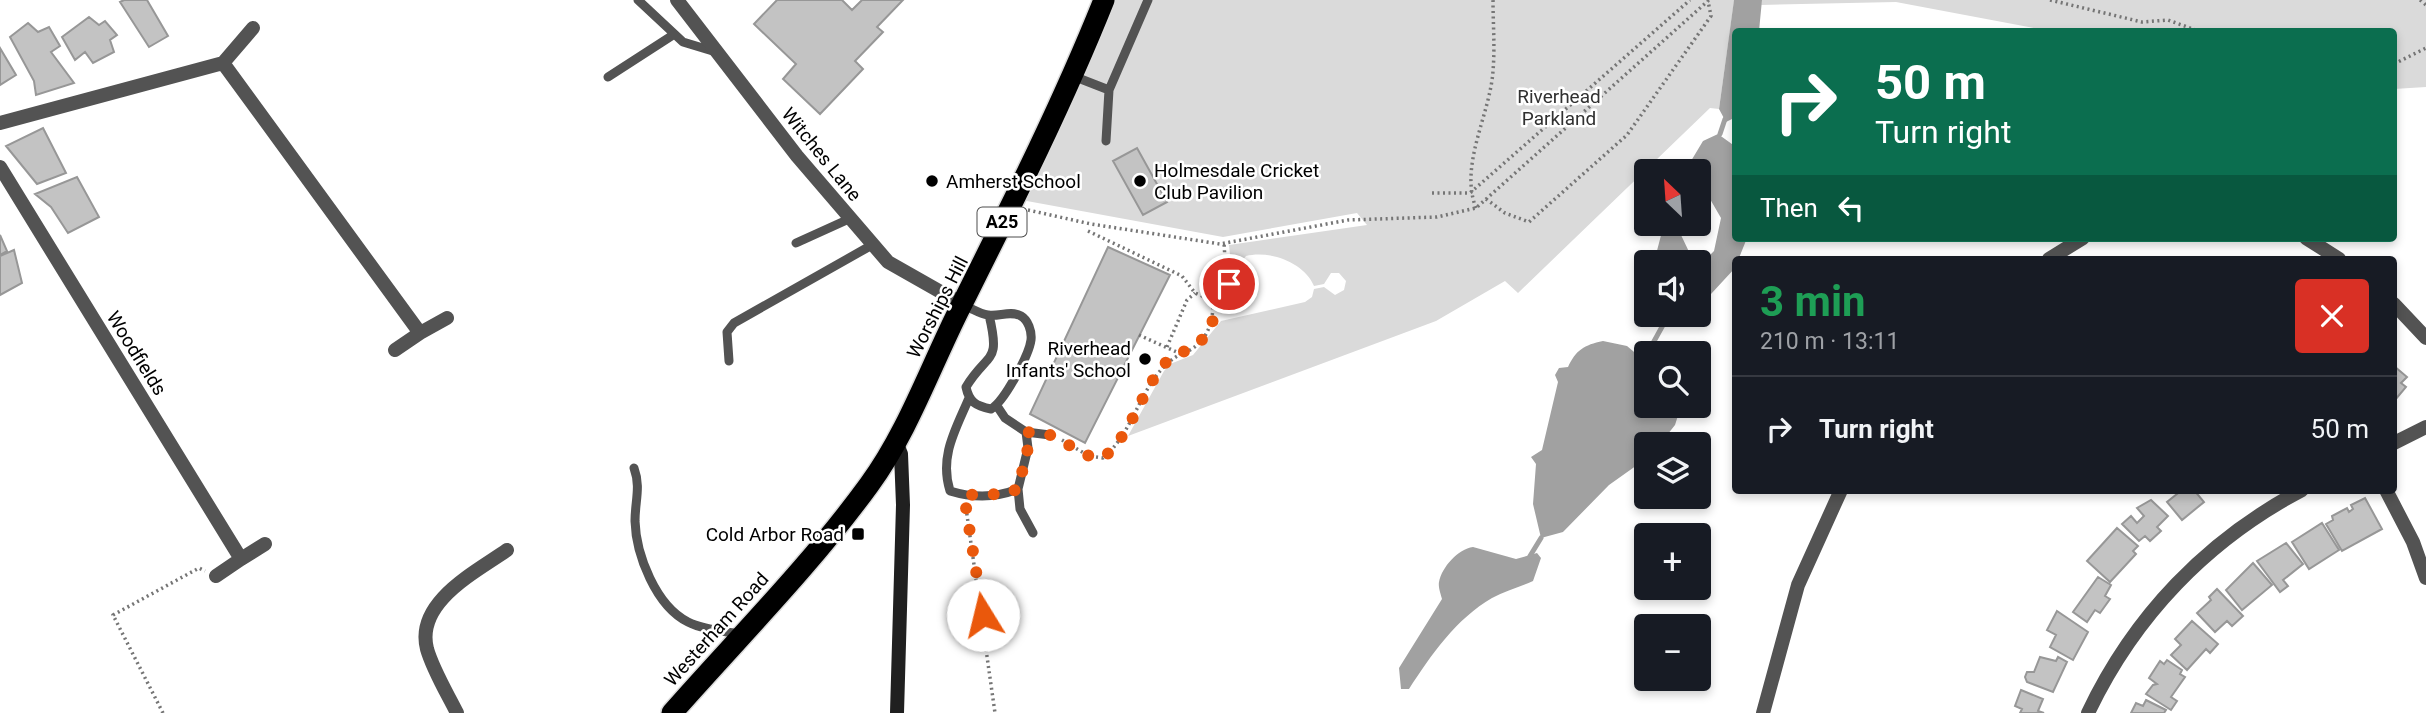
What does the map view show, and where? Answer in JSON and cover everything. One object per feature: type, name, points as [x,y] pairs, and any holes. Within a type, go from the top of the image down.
[{"type":"highway","name":"Worships Hill","points":[[896,442],[1073,76],[1104,0]]},
{"type":"highway","name":"Westerham Road","points":[[672,713],[825,541],[871,483],[896,442]]},
{"type":"main road","points":[[896,442],[901,454],[903,505],[897,713]]},
{"type":"street","name":"Witches Lane","points":[[677,0],[872,245],[888,262],[962,304]]},
{"type":"street","points":[[0,123],[223,63],[253,28]]},
{"type":"street","points":[[223,63],[420,333]]},
{"type":"street","name":"Woodfields","points":[[0,167],[241,559]]},
{"type":"street","points":[[2054,256],[2077,242]]},
{"type":"street","points":[[2312,242],[2334,256]]},
{"type":"street","points":[[2397,307],[2426,338]]},
{"type":"street","points":[[396,351],[447,318]]},
{"type":"street","points":[[2397,442],[2426,427]]},
{"type":"street","points":[[1763,713],[1798,585],[1839,494]]},
{"type":"street","points":[[2088,713],[2115,660],[2166,593],[2227,537],[2296,494]]},
{"type":"street","points":[[2388,494],[2413,542],[2426,578]]},
{"type":"street","points":[[216,576],[265,544]]},
{"type":"street","points":[[457,713],[427,648],[428,617],[452,589],[508,550]]},
{"type":"lane","points":[[638,0],[683,42],[719,53]]},
{"type":"lane","points":[[1106,141],[1109,90],[1148,0]]},
{"type":"lane","points":[[608,77],[674,35]]},
{"type":"lane","points":[[1073,76],[1109,90]]},
{"type":"lane","points":[[796,243],[849,219]]},
{"type":"lane","points":[[729,362],[727,332],[734,323],[872,245]]},
{"type":"lane","points":[[962,304],[989,316],[1013,313],[1022,317],[1029,325],[1031,340],[997,406],[991,409],[978,407],[969,398],[966,387],[994,354],[995,341],[989,316]]},
{"type":"lane","points":[[969,398],[950,441],[946,462],[950,491],[964,495],[1005,494],[1018,489]]},
{"type":"lane","points":[[997,406],[1005,418],[1026,432],[1050,435]]},
{"type":"lane","points":[[1026,432],[1028,448],[1018,489],[1020,509],[1033,533]]},
{"type":"lane","points":[[635,468],[639,488],[635,520],[638,538],[656,589],[684,621],[699,627],[742,635]]},
{"type":"path","points":[[1476,208],[1470,193],[1469,177],[1487,109],[1493,71],[1493,0]]},
{"type":"path","points":[[1432,192],[1470,193],[1689,0]]},
{"type":"path","points":[[2050,0],[2142,22],[2168,20],[2190,28]]},
{"type":"path","points":[[2069,4],[2078,0]]},
{"type":"path","points":[[2420,0],[2426,5]]},
{"type":"path","points":[[1486,199],[1505,214],[1529,222],[1549,205],[1626,135],[1711,16],[1708,1]]},
{"type":"path","points":[[1009,206],[1112,228],[1224,243],[1348,220],[1437,217],[1476,208],[1708,1]]},
{"type":"path","points":[[2397,62],[2426,48]]},
{"type":"path","points":[[1088,230],[1182,276],[1195,293],[1213,297],[1227,290],[1229,284],[1224,243]]},
{"type":"path","points":[[1167,347],[1187,300],[1195,293]]},
{"type":"path","points":[[1050,435],[1089,456],[1103,458],[1117,443],[1162,365],[1195,348],[1210,328],[1214,316],[1213,297]]},
{"type":"path","points":[[1139,335],[1181,354]]},
{"type":"path","points":[[964,495],[995,713]]},
{"type":"path","points":[[163,713],[113,615],[199,568],[216,576]]},
{"type":"green space","name":"Riverhead Parkland","points":[[1102,0],[1734,0],[1719,109],[1710,108],[1657,159],[1634,159],[1634,181],[1518,293],[1505,281],[1436,321],[1128,436],[1164,371],[1170,364],[1193,355],[1221,321],[1305,302],[1312,297],[1314,289],[1324,287],[1335,295],[1344,290],[1346,281],[1339,273],[1331,273],[1324,284],[1314,286],[1294,264],[1265,255],[1246,256],[1232,274],[1229,245],[1367,225],[1357,213],[1223,237],[1011,198]]},
{"type":"green space","points":[[1762,0],[2426,0],[2426,87],[2397,89],[2397,28],[2034,28],[1896,2],[1761,5]]},
{"type":"shaded area","points":[[1734,0],[1762,0],[1759,28],[1732,28],[1732,119],[1726,122],[1719,109]]},
{"type":"shaded area","points":[[1718,134],[1732,144],[1732,242],[1745,242],[1740,256],[1732,256],[1732,271],[1711,294],[1711,254],[1721,218],[1712,202],[1712,159],[1692,159],[1703,141]]},
{"type":"shaded area","points":[[1661,236],[1681,236],[1688,250],[1657,250]]},
{"type":"shaded area","points":[[1603,341],[1627,346],[1634,352],[1634,418],[1677,418],[1669,432],[1634,432],[1634,467],[1609,485],[1563,532],[1541,538],[1533,504],[1536,464],[1531,457],[1542,450],[1558,382],[1555,375],[1559,368],[1568,367],[1581,349]]},
{"type":"shaded area","points":[[1473,547],[1516,559],[1537,553],[1541,558],[1533,581],[1502,593],[1479,606],[1456,627],[1409,689],[1401,689],[1399,668],[1442,599],[1439,584],[1443,570],[1456,555]]},
{"type":"building","points":[[147,0],[168,36],[149,47],[120,2]]},
{"type":"building","points":[[777,0],[842,0],[852,10],[862,0],[903,0],[877,27],[883,32],[855,61],[863,69],[820,114],[783,79],[796,64],[754,24]]},
{"type":"building","points":[[89,17],[99,25],[105,21],[117,35],[110,40],[114,52],[93,63],[85,52],[75,60],[62,37]]},
{"type":"building","points":[[28,23],[38,32],[49,27],[60,46],[51,52],[74,83],[36,95],[34,81],[10,37]]},
{"type":"building","points":[[0,48],[16,75],[0,85]]},
{"type":"building","points":[[43,128],[66,173],[37,184],[6,146]]},
{"type":"building","name":"Holmesdale Cricket Club Pavilion","points":[[1137,148],[1167,202],[1143,215],[1113,161]]},
{"type":"building","points":[[77,177],[99,217],[68,233],[51,207],[35,194]]},
{"type":"building","points":[[0,235],[7,251],[0,255]]},
{"type":"building","points":[[1108,247],[1170,275],[1085,443],[1030,414]]},
{"type":"building","points":[[14,250],[22,283],[0,295],[0,256]]},
{"type":"building","points":[[2397,369],[2407,377],[2401,383],[2406,387],[2397,398]]},
{"type":"building","points":[[2177,494],[2197,494],[2204,502],[2182,520],[2167,502]]},
{"type":"building","points":[[2365,498],[2382,529],[2342,551],[2326,524],[2333,520],[2332,516],[2347,508],[2349,512],[2353,509],[2351,505]]},
{"type":"building","points":[[2151,500],[2168,516],[2157,527],[2161,531],[2150,541],[2145,536],[2139,541],[2122,524],[2131,516],[2137,523],[2144,516],[2137,508]]},
{"type":"building","points":[[2322,523],[2339,550],[2309,569],[2292,542]]},
{"type":"building","points":[[2117,528],[2138,546],[2133,551],[2136,554],[2110,582],[2087,561]]},
{"type":"building","points":[[2286,543],[2303,564],[2283,580],[2288,586],[2280,592],[2257,561]]},
{"type":"building","points":[[2253,563],[2272,585],[2242,610],[2226,590]]},
{"type":"building","points":[[2098,577],[2111,585],[2105,596],[2110,599],[2100,613],[2095,610],[2087,622],[2073,612]]},
{"type":"building","points":[[2217,589],[2243,616],[2232,626],[2227,621],[2215,632],[2197,613],[2211,600],[2209,597]]},
{"type":"building","points":[[2057,611],[2088,632],[2073,660],[2050,647],[2056,635],[2047,630]]},
{"type":"building","points":[[2192,621],[2218,644],[2210,653],[2206,649],[2187,670],[2171,655],[2181,645],[2175,639]]},
{"type":"building","points":[[2040,657],[2056,661],[2058,657],[2067,662],[2053,692],[2027,682],[2025,677],[2027,672],[2034,672]]},
{"type":"building","points":[[2167,660],[2182,670],[2180,674],[2185,677],[2171,697],[2177,701],[2171,710],[2146,694],[2157,684],[2149,678],[2160,661],[2164,664]]},
{"type":"building","points":[[2021,690],[2043,699],[2038,711],[2044,713],[2020,713],[2022,709],[2015,706]]},
{"type":"building","points":[[2146,700],[2166,710],[2164,713],[2131,713],[2136,703],[2143,706]]},
{"type":"waterway","points":[[1720,134],[1725,119]]},
{"type":"waterway","points":[[1654,341],[1662,327]]},
{"type":"waterway","points":[[1530,556],[1541,538]]},
{"type":"place","name":"Amherst School","points":[[932,181]]},
{"type":"place","name":"Holmesdale Cricket Club Pavilion","points":[[1140,181]]},
{"type":"place","name":"Riverhead Infants' School","points":[[1145,359]]},
{"type":"place","name":"Cold Arbor Road","points":[[858,534]]},
{"type":"route","points":[[983,615],[964,495],[1005,494],[1018,489],[1028,448],[1026,432],[1050,435],[1097,460],[1110,453],[1162,365],[1195,348],[1204,338],[1214,316],[1213,297],[1227,290],[1229,284]]}]
